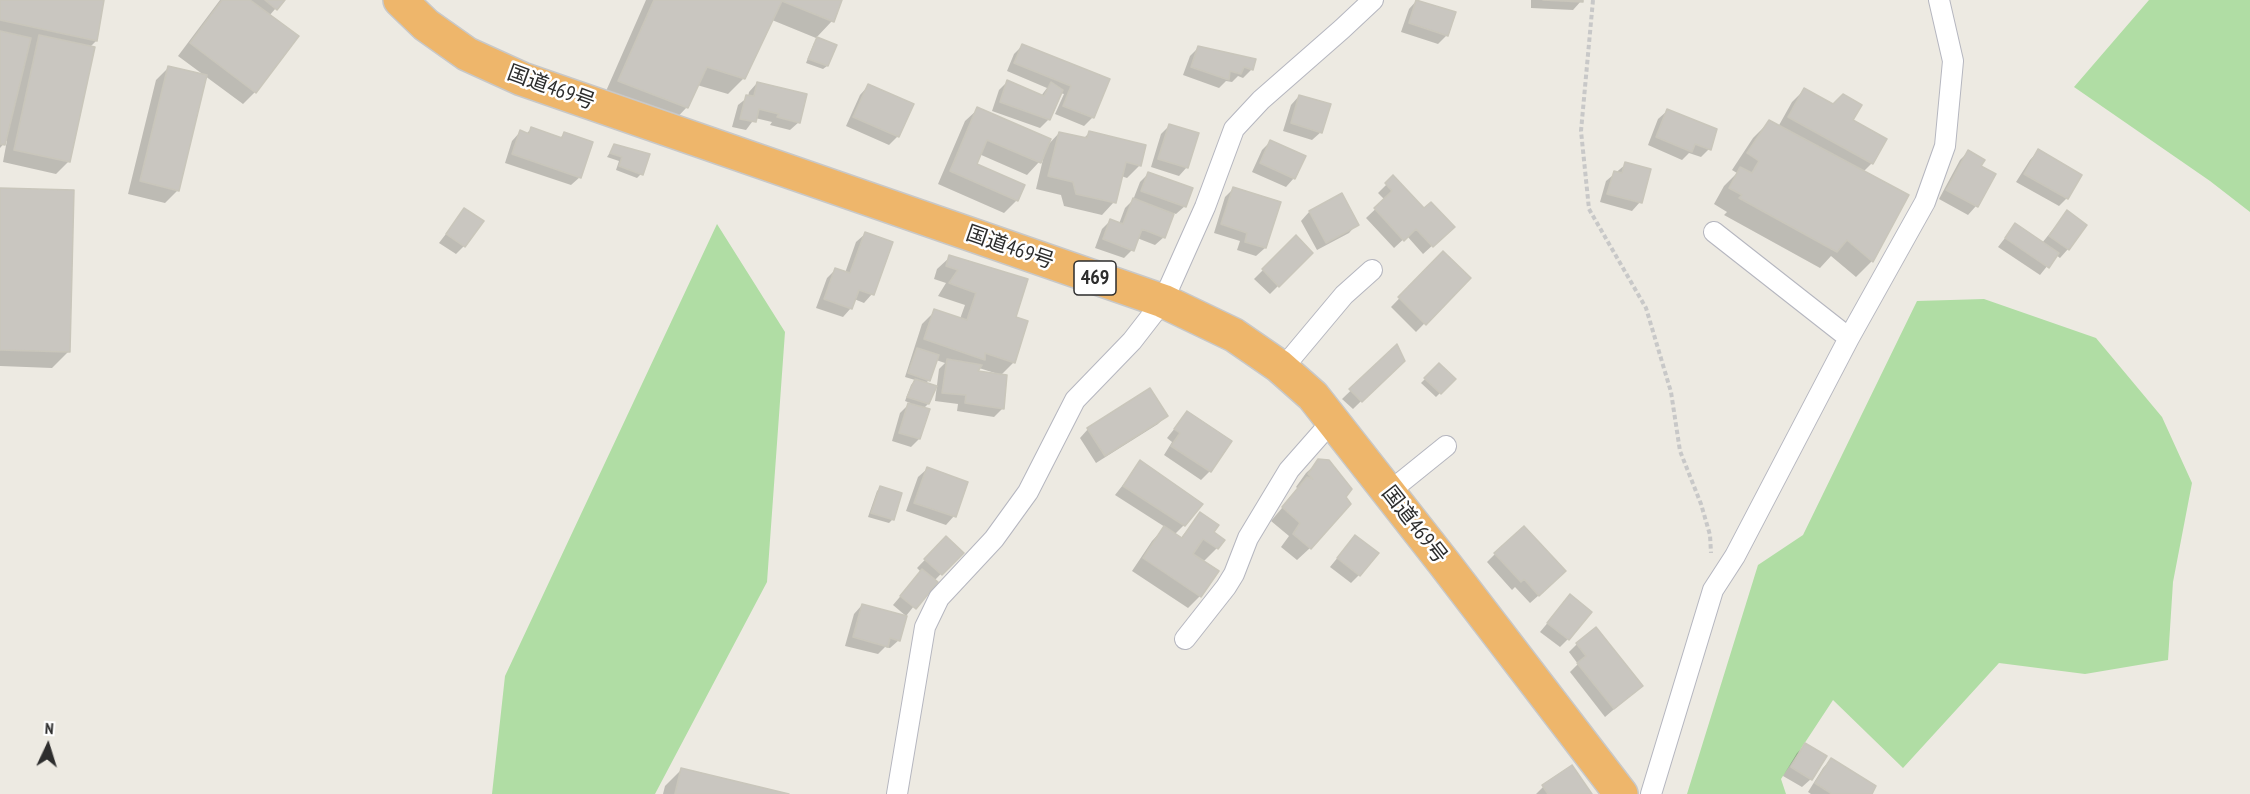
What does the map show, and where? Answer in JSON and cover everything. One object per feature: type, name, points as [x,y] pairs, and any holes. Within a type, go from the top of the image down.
[{"type":"highway","name":"国道469号","points":[[400,0],[426,25],[467,54],[522,79],[1163,301],[1234,335],[1282,369],[1313,396],[1621,794]]},
{"type":"street","points":[[897,794],[926,627],[939,598],[994,539],[1028,492],[1075,400],[1132,341],[1163,301],[1205,207],[1234,129],[1261,100],[1373,0]]},
{"type":"street","points":[[1651,794],[1713,590],[1735,556],[1849,338],[1925,202],[1945,146],[1953,61],[1939,0]]},
{"type":"street","points":[[1714,232],[1849,338]]},
{"type":"street","points":[[1282,369],[1344,295],[1372,270]]},
{"type":"street","points":[[1185,639],[1234,574],[1248,538],[1289,470],[1333,420]]},
{"type":"street","points":[[1389,492],[1446,446]]},
{"type":"path","points":[[1593,0],[1581,131],[1589,208],[1646,308],[1671,392],[1680,451],[1701,504],[1710,535],[1713,590]]},
{"type":"green space","points":[[2149,0],[2250,0],[2250,212],[2210,181],[2074,87]]},
{"type":"green space","points":[[717,224],[785,332],[767,582],[655,794],[492,794],[505,676]]},
{"type":"green space","points":[[1984,299],[2096,338],[2162,417],[2192,483],[2173,582],[2168,660],[2085,674],[1999,663],[1903,768],[1833,700],[1781,779],[1786,794],[1687,794],[1758,565],[1803,535],[1917,301]]},
{"type":"building","points":[[0,0],[104,0],[97,41],[0,20]]},
{"type":"building","points":[[222,0],[250,0],[299,36],[256,93],[190,43]]},
{"type":"building","points":[[265,0],[285,0],[277,10]]},
{"type":"building","points":[[654,0],[842,0],[834,22],[782,1],[745,79],[707,67],[688,108],[618,81]]},
{"type":"building","points":[[1416,0],[1456,12],[1448,36],[1409,23]]},
{"type":"building","points":[[1543,0],[1583,0],[1583,2]]},
{"type":"building","points":[[0,31],[31,38],[5,145],[0,144]]},
{"type":"building","points":[[39,35],[95,47],[70,162],[14,150]]},
{"type":"building","points":[[817,37],[837,45],[828,66],[808,59]]},
{"type":"building","points":[[1022,44],[1110,79],[1094,118],[1063,106],[1071,86],[1014,63]]},
{"type":"building","points":[[1198,46],[1256,59],[1253,70],[1244,67],[1241,74],[1230,71],[1229,80],[1191,67]]},
{"type":"building","points":[[168,66],[207,75],[179,191],[140,181]]},
{"type":"building","points":[[1007,80],[1044,96],[1051,82],[1063,90],[1050,120],[1000,102]]},
{"type":"building","points":[[757,82],[807,94],[800,123],[759,109],[756,122],[740,119],[746,95],[754,96]]},
{"type":"building","points":[[868,84],[914,104],[899,137],[853,117]]},
{"type":"building","points":[[1804,88],[1833,104],[1843,94],[1862,105],[1853,120],[1887,139],[1873,164],[1788,117]]},
{"type":"building","points":[[1299,95],[1331,104],[1322,133],[1291,123]]},
{"type":"building","points":[[977,107],[1051,139],[1041,163],[987,140],[977,164],[1025,185],[1018,201],[950,171]]},
{"type":"building","points":[[1667,109],[1717,129],[1711,150],[1695,144],[1692,152],[1656,137]]},
{"type":"building","points":[[1769,120],[1909,195],[1873,262],[1847,240],[1837,252],[1739,198],[1742,195],[1729,188],[1740,167],[1752,173],[1759,161],[1747,153]]},
{"type":"building","points":[[1169,124],[1199,133],[1188,168],[1158,159]]},
{"type":"building","points":[[531,127],[562,138],[564,132],[593,142],[581,178],[512,154],[520,130],[529,134]]},
{"type":"building","points":[[1089,131],[1146,145],[1141,166],[1126,162],[1116,203],[1076,194],[1073,182],[1048,176],[1059,132],[1087,138]]},
{"type":"building","points":[[1270,140],[1306,156],[1295,179],[1260,163]]},
{"type":"building","points":[[614,144],[650,154],[643,175],[619,166],[622,157],[610,153]]},
{"type":"building","points":[[2038,149],[2082,175],[2068,199],[2024,174]]},
{"type":"building","points":[[1968,150],[1985,160],[1981,166],[1996,174],[1978,207],[1946,190]]},
{"type":"building","points":[[1625,162],[1651,169],[1642,203],[1607,194],[1614,171],[1622,173]]},
{"type":"building","points":[[1148,172],[1193,188],[1186,207],[1141,191]]},
{"type":"building","points":[[1393,175],[1424,208],[1431,202],[1455,227],[1433,247],[1416,229],[1404,241],[1374,208],[1392,191],[1385,183]]},
{"type":"building","points":[[1233,187],[1281,202],[1266,248],[1245,242],[1247,233],[1221,224]]},
{"type":"building","points":[[0,188],[74,190],[70,352],[0,350]]},
{"type":"building","points":[[1342,193],[1359,225],[1326,243],[1309,211]]},
{"type":"building","points":[[1133,198],[1174,214],[1165,238],[1142,229],[1134,251],[1103,239],[1110,219],[1123,224]]},
{"type":"building","points":[[464,208],[484,221],[465,247],[446,234]]},
{"type":"building","points":[[2067,210],[2087,225],[2069,250],[2049,236]]},
{"type":"building","points":[[2015,223],[2059,253],[2049,268],[2005,238]]},
{"type":"building","points":[[865,232],[893,242],[874,295],[859,290],[852,309],[824,299],[835,268],[850,273]]},
{"type":"building","points":[[1296,235],[1313,253],[1279,287],[1262,269]]},
{"type":"building","points":[[1443,251],[1471,278],[1426,325],[1398,297]]},
{"type":"building","points":[[949,255],[1028,279],[1016,317],[1028,321],[1015,363],[985,353],[985,360],[924,339],[934,309],[967,320],[976,293],[949,283],[958,270],[946,266]]},
{"type":"building","points":[[1397,344],[1405,361],[1362,402],[1349,389]]},
{"type":"building","points":[[917,348],[939,355],[930,381],[908,373]]},
{"type":"building","points":[[947,359],[982,365],[978,371],[1007,375],[1004,409],[965,403],[966,395],[942,393]]},
{"type":"building","points":[[1439,363],[1456,379],[1441,394],[1424,378]]},
{"type":"building","points":[[915,379],[937,386],[929,404],[907,397]]},
{"type":"building","points":[[1150,388],[1168,416],[1105,456],[1087,428]]},
{"type":"building","points":[[908,403],[930,409],[920,439],[899,433]]},
{"type":"building","points":[[1187,411],[1232,441],[1211,472],[1171,446],[1180,433],[1174,429]]},
{"type":"building","points":[[1318,459],[1329,460],[1352,489],[1346,497],[1351,504],[1311,549],[1293,534],[1300,523],[1282,507],[1307,477],[1313,479],[1308,474]]},
{"type":"building","points":[[1140,460],[1203,504],[1185,526],[1123,486]]},
{"type":"building","points":[[927,467],[968,482],[956,517],[914,503]]},
{"type":"building","points":[[880,486],[902,493],[894,520],[871,513]]},
{"type":"building","points":[[1200,512],[1219,525],[1214,532],[1225,540],[1218,549],[1203,539],[1193,554],[1219,571],[1201,597],[1143,558],[1164,526],[1182,538]]},
{"type":"building","points":[[1524,526],[1566,571],[1539,596],[1524,579],[1521,582],[1494,553]]},
{"type":"building","points":[[1355,535],[1379,553],[1360,576],[1337,558]]},
{"type":"building","points":[[946,536],[964,553],[942,575],[924,559]]},
{"type":"building","points":[[922,569],[938,582],[916,609],[900,596]]},
{"type":"building","points":[[1570,594],[1592,612],[1569,640],[1547,623]]},
{"type":"building","points":[[862,604],[907,616],[900,641],[890,638],[888,647],[853,637]]},
{"type":"building","points":[[1596,627],[1643,686],[1614,709],[1577,663],[1586,656],[1576,643]]},
{"type":"building","points":[[1805,743],[1827,756],[1812,780],[1791,767]]},
{"type":"building","points":[[1831,758],[1876,786],[1872,794],[1832,794],[1815,783]]},
{"type":"building","points":[[1572,765],[1592,794],[1548,794],[1542,785]]},
{"type":"building","points":[[681,768],[789,794],[675,794]]}]
